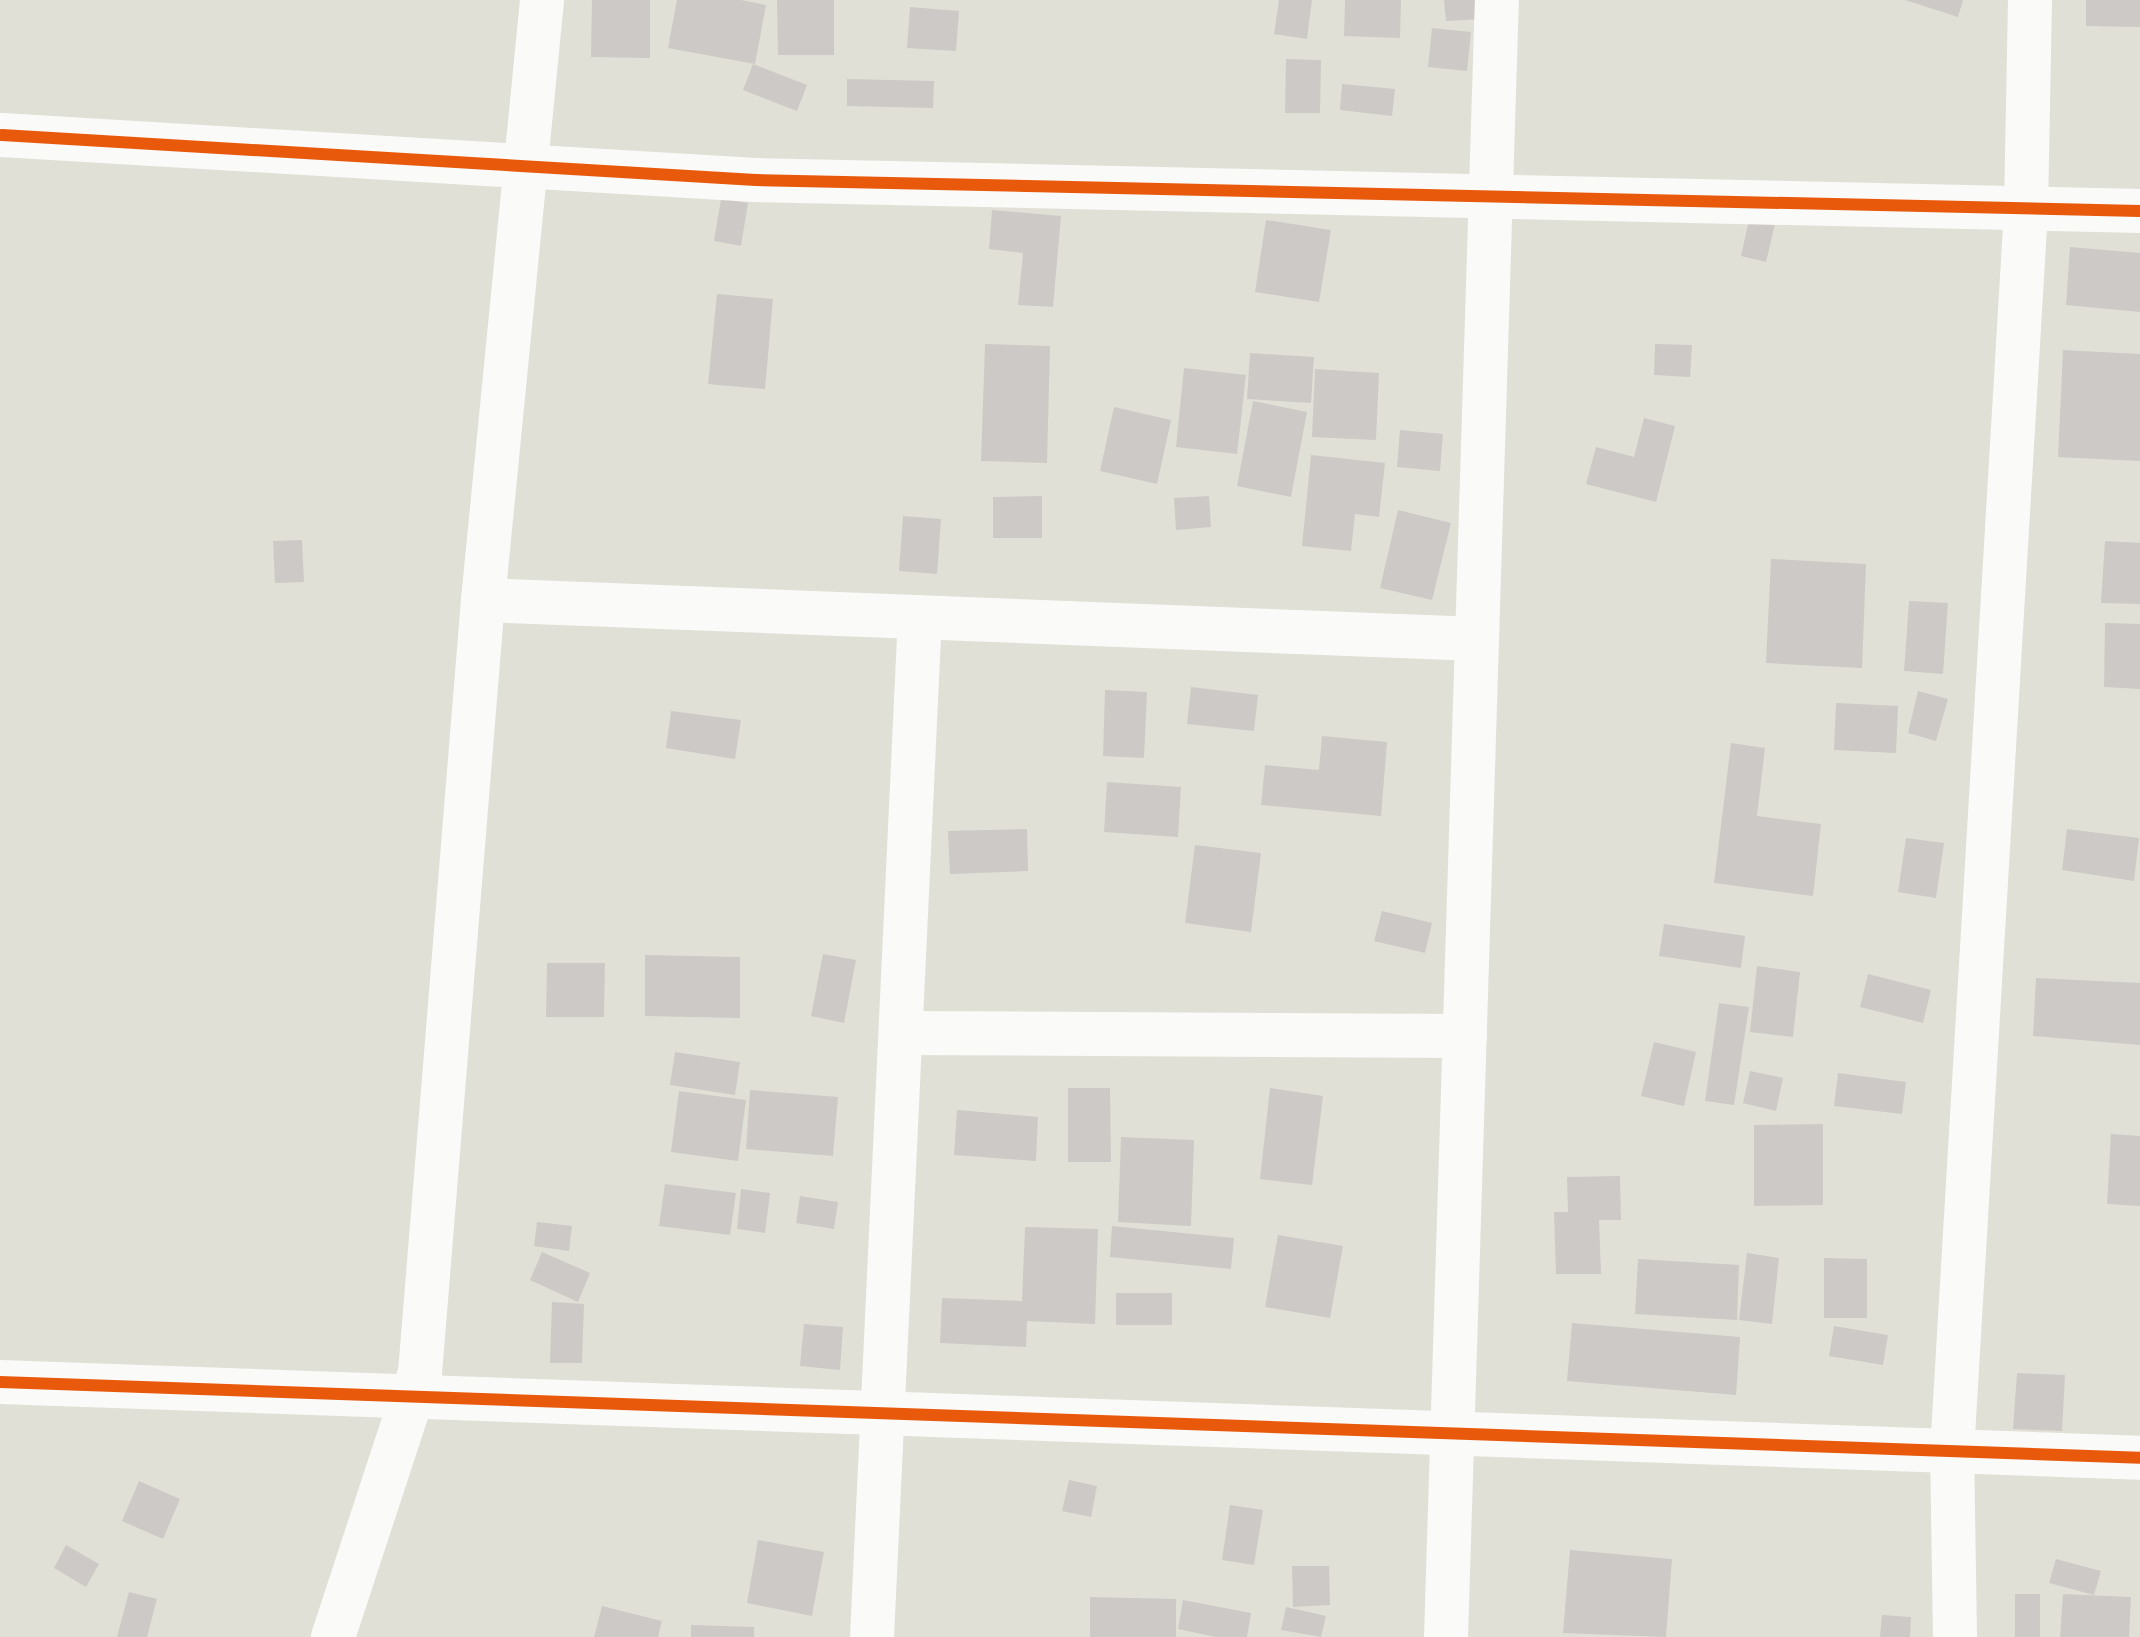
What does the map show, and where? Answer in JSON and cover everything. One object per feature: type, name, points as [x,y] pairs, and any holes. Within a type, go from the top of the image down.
[{"type":"street","points":[[333,1637],[420,1373],[483,600],[542,0]]},
{"type":"street","points":[[1446,1637],[1497,0]]},
{"type":"street","points":[[1955,1637],[1952,1452],[2026,209],[2030,0]]},
{"type":"street","points":[[2,135],[756,180],[2140,211]]},
{"type":"street","points":[[483,600],[1477,639]]},
{"type":"street","points":[[872,1637],[920,617]]},
{"type":"street","points":[[901,1033],[1465,1036]]},
{"type":"street","points":[[0,1382],[2140,1458]]},
{"type":"building","points":[[592,0],[650,0],[650,58],[591,57]]},
{"type":"building","points":[[677,0],[741,0],[766,5],[755,64],[668,48]]},
{"type":"building","points":[[777,0],[834,0],[834,55],[778,55]]},
{"type":"building","points":[[1279,0],[1312,0],[1307,39],[1274,34]]},
{"type":"building","points":[[1345,0],[1401,0],[1400,38],[1344,36]]},
{"type":"building","points":[[1444,0],[1481,0],[1483,19],[1446,21]]},
{"type":"building","points":[[1905,0],[1963,0],[1958,17]]},
{"type":"building","points":[[2086,0],[2140,0],[2140,27],[2086,26]]},
{"type":"building","points":[[910,7],[959,11],[956,51],[907,48]]},
{"type":"building","points":[[1432,28],[1471,32],[1467,71],[1428,67]]},
{"type":"building","points":[[1286,59],[1321,60],[1320,113],[1285,113]]},
{"type":"building","points":[[753,64],[807,85],[797,111],[743,90]]},
{"type":"building","points":[[847,79],[934,81],[933,108],[847,106]]},
{"type":"building","points":[[1342,84],[1395,89],[1392,116],[1340,110]]},
{"type":"building","points":[[721,199],[748,203],[741,246],[714,241]]},
{"type":"building","points":[[992,210],[1061,216],[1053,307],[1018,305],[1023,253],[989,249]]},
{"type":"building","points":[[1750,215],[1776,220],[1766,262],[1741,256]]},
{"type":"building","points":[[1266,220],[1331,230],[1319,302],[1255,292]]},
{"type":"building","points":[[2070,247],[2140,253],[2140,312],[2066,305]]},
{"type":"building","points":[[717,294],[773,299],[765,389],[708,384]]},
{"type":"building","points":[[985,344],[1050,346],[1047,463],[981,461]]},
{"type":"building","points":[[1655,344],[1692,345],[1690,377],[1654,375]]},
{"type":"building","points":[[2063,350],[2140,354],[2140,461],[2058,457]]},
{"type":"building","points":[[1250,353],[1314,357],[1311,403],[1247,399]]},
{"type":"building","points":[[1184,368],[1246,375],[1237,454],[1176,447]]},
{"type":"building","points":[[1315,369],[1379,373],[1376,440],[1312,437]]},
{"type":"building","points":[[1253,401],[1307,412],[1291,497],[1237,486]]},
{"type":"building","points":[[1114,407],[1171,420],[1157,484],[1100,471]]},
{"type":"building","points":[[1644,418],[1675,426],[1656,502],[1586,484],[1596,447],[1634,457]]},
{"type":"building","points":[[1400,430],[1443,434],[1440,471],[1397,467]]},
{"type":"building","points":[[1311,455],[1385,463],[1379,517],[1355,514],[1351,551],[1302,546]]},
{"type":"building","points":[[1042,496],[1042,538],[993,538],[993,497]]},
{"type":"building","points":[[1209,496],[1211,527],[1176,530],[1174,498]]},
{"type":"building","points":[[1398,510],[1451,523],[1432,600],[1380,588]]},
{"type":"building","points":[[903,516],[941,519],[937,574],[899,571]]},
{"type":"building","points":[[302,540],[304,582],[275,583],[273,541]]},
{"type":"building","points":[[2105,541],[2140,543],[2140,604],[2101,603]]},
{"type":"building","points":[[1771,559],[1866,564],[1862,668],[1766,663]]},
{"type":"building","points":[[1909,601],[1948,603],[1943,674],[1904,671]]},
{"type":"building","points":[[2105,623],[2140,624],[2140,689],[2104,687]]},
{"type":"building","points":[[1191,687],[1258,695],[1254,731],[1187,724]]},
{"type":"building","points":[[1105,690],[1147,692],[1144,758],[1103,756]]},
{"type":"building","points":[[1918,691],[1948,699],[1936,741],[1908,733]]},
{"type":"building","points":[[1836,703],[1898,706],[1896,753],[1834,750]]},
{"type":"building","points":[[671,711],[741,720],[735,759],[666,748]]},
{"type":"building","points":[[1322,736],[1387,742],[1381,816],[1261,805],[1265,765],[1319,770]]},
{"type":"building","points":[[1731,743],[1765,748],[1757,816],[1821,824],[1813,896],[1714,883]]},
{"type":"building","points":[[1107,782],[1181,787],[1178,837],[1104,832]]},
{"type":"building","points":[[1027,829],[1028,871],[950,874],[948,831]]},
{"type":"building","points":[[2067,829],[2139,838],[2134,881],[2062,870]]},
{"type":"building","points":[[1906,838],[1944,843],[1936,898],[1898,892]]},
{"type":"building","points":[[1195,845],[1261,853],[1251,932],[1185,923]]},
{"type":"building","points":[[1382,911],[1432,923],[1425,953],[1374,941]]},
{"type":"building","points":[[1664,924],[1745,936],[1741,968],[1659,956]]},
{"type":"building","points":[[823,954],[856,960],[844,1023],[811,1016]]},
{"type":"building","points":[[645,955],[740,957],[740,1018],[645,1016]]},
{"type":"building","points":[[547,963],[605,963],[604,1017],[546,1017]]},
{"type":"building","points":[[1757,966],[1800,972],[1793,1037],[1750,1032]]},
{"type":"building","points":[[1868,974],[1931,990],[1923,1023],[1860,1007]]},
{"type":"building","points":[[2036,978],[2140,983],[2140,1045],[2033,1036]]},
{"type":"building","points":[[1719,1003],[1749,1007],[1734,1105],[1705,1101]]},
{"type":"building","points":[[1654,1042],[1696,1052],[1684,1106],[1641,1096]]},
{"type":"building","points":[[675,1052],[740,1062],[735,1095],[670,1085]]},
{"type":"building","points":[[1750,1071],[1783,1078],[1776,1111],[1743,1103]]},
{"type":"building","points":[[1838,1073],[1906,1082],[1902,1114],[1834,1106]]},
{"type":"building","points":[[1068,1088],[1110,1088],[1111,1162],[1068,1162]]},
{"type":"building","points":[[1270,1088],[1323,1096],[1312,1185],[1260,1179]]},
{"type":"building","points":[[750,1090],[838,1097],[833,1156],[746,1149]]},
{"type":"building","points":[[679,1091],[746,1100],[738,1161],[671,1152]]},
{"type":"building","points":[[957,1110],[1038,1117],[1036,1161],[954,1155]]},
{"type":"building","points":[[1823,1124],[1823,1205],[1754,1206],[1754,1125]]},
{"type":"building","points":[[2111,1134],[2140,1136],[2140,1206],[2107,1204]]},
{"type":"building","points":[[1121,1137],[1194,1140],[1191,1226],[1118,1222]]},
{"type":"building","points":[[1620,1176],[1621,1220],[1599,1220],[1601,1274],[1556,1274],[1554,1212],[1568,1212],[1567,1177]]},
{"type":"building","points":[[665,1184],[736,1193],[730,1235],[659,1226]]},
{"type":"building","points":[[741,1189],[770,1193],[765,1233],[737,1229]]},
{"type":"building","points":[[800,1196],[838,1202],[834,1229],[796,1223]]},
{"type":"building","points":[[537,1222],[572,1226],[569,1251],[534,1246]]},
{"type":"building","points":[[1112,1226],[1234,1238],[1231,1269],[1110,1257]]},
{"type":"building","points":[[1025,1227],[1098,1229],[1095,1324],[1027,1321],[1026,1347],[940,1343],[942,1298],[1022,1301]]},
{"type":"building","points":[[1278,1235],[1343,1246],[1330,1318],[1265,1307]]},
{"type":"building","points":[[542,1252],[590,1273],[578,1302],[530,1280]]},
{"type":"building","points":[[1747,1253],[1779,1258],[1772,1324],[1739,1320]]},
{"type":"building","points":[[1824,1258],[1867,1259],[1867,1318],[1824,1318]]},
{"type":"building","points":[[1638,1259],[1739,1265],[1737,1320],[1635,1314]]},
{"type":"building","points":[[1116,1293],[1172,1293],[1172,1325],[1116,1325]]},
{"type":"building","points":[[552,1302],[584,1304],[582,1363],[550,1363]]},
{"type":"building","points":[[1572,1323],[1740,1337],[1736,1395],[1567,1381]]},
{"type":"building","points":[[804,1324],[843,1327],[840,1370],[800,1366]]},
{"type":"building","points":[[1834,1326],[1888,1335],[1883,1365],[1829,1356]]},
{"type":"building","points":[[2017,1373],[2065,1375],[2062,1431],[2013,1429]]},
{"type":"building","points":[[1069,1480],[1097,1486],[1091,1517],[1062,1511]]},
{"type":"building","points":[[139,1481],[180,1499],[163,1539],[122,1521]]},
{"type":"building","points":[[1230,1505],[1263,1510],[1254,1565],[1222,1560]]},
{"type":"building","points":[[758,1540],[824,1552],[812,1616],[747,1603]]},
{"type":"building","points":[[66,1545],[99,1564],[86,1587],[54,1568]]},
{"type":"building","points":[[1570,1550],[1672,1559],[1666,1637],[1563,1633]]},
{"type":"building","points":[[2056,1559],[2101,1571],[2094,1595],[2049,1583]]},
{"type":"building","points":[[1292,1566],[1329,1566],[1330,1605],[1293,1607]]},
{"type":"building","points":[[129,1592],[157,1599],[147,1637],[117,1637]]},
{"type":"building","points":[[2015,1594],[2040,1594],[2040,1637],[2015,1637]]},
{"type":"building","points":[[2063,1594],[2131,1597],[2129,1637],[2060,1637]]},
{"type":"building","points":[[1090,1597],[1176,1599],[1176,1637],[1090,1637]]},
{"type":"building","points":[[1183,1600],[1251,1613],[1247,1637],[1216,1637],[1178,1629]]},
{"type":"building","points":[[602,1606],[662,1621],[658,1637],[594,1637]]},
{"type":"building","points":[[1286,1607],[1326,1616],[1321,1637],[1281,1630]]},
{"type":"building","points":[[1882,1615],[1911,1617],[1910,1637],[1880,1637]]},
{"type":"building","points":[[691,1625],[754,1627],[754,1637],[691,1637]]},
{"type":"cycle path","points":[[2,135],[756,180],[2140,211]]},
{"type":"cycle path","points":[[0,1382],[2140,1458]]}]
